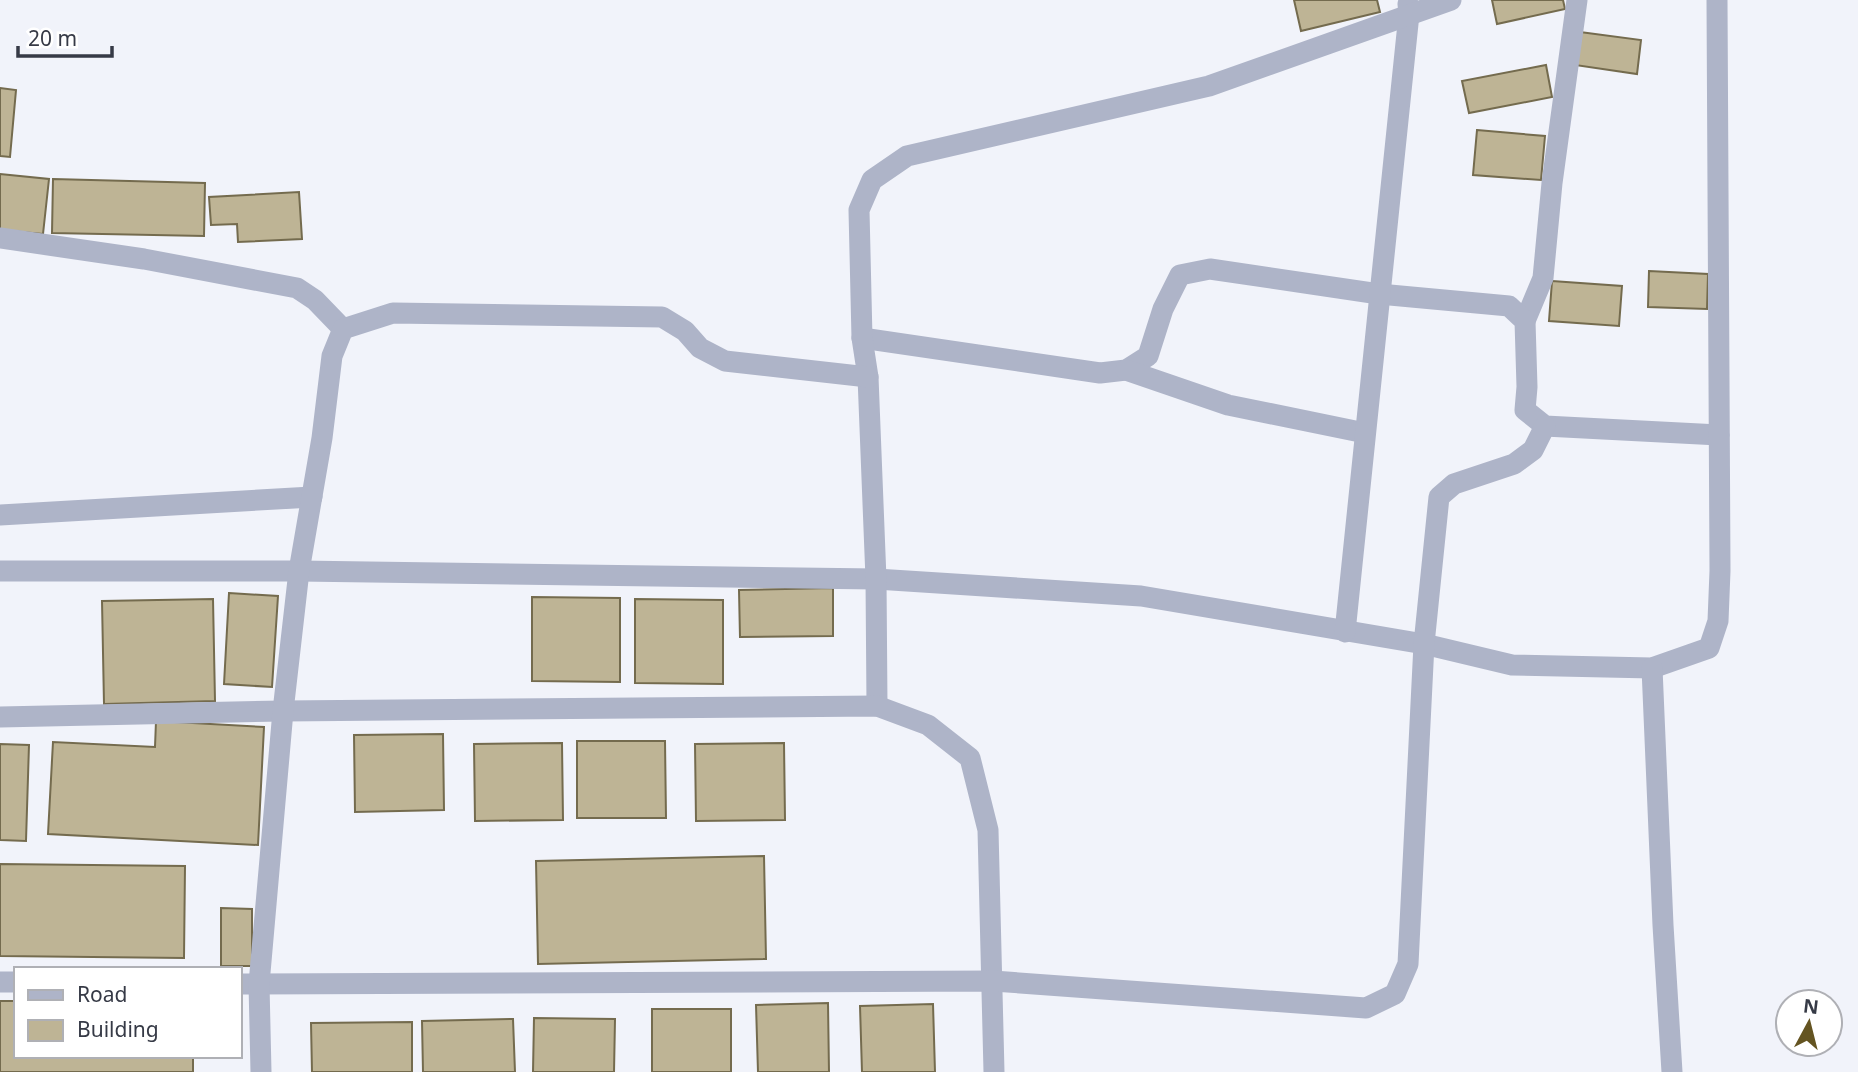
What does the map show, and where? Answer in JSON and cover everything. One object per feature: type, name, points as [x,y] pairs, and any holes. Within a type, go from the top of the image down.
[{"type":"street","points":[[877,706],[876,579],[868,377],[862,338],[859,210],[872,180],[906,156],[1209,86],[1408,7],[1451,0]]},
{"type":"street","points":[[1577,0],[1552,183],[1543,278],[1525,321],[1525,410],[1545,426],[1718,435]]},
{"type":"street","points":[[0,571],[299,571],[876,579],[1141,596],[1424,644],[1511,665],[1652,668],[1709,648],[1718,621],[1717,0]]},
{"type":"street","points":[[1345,632],[1408,7]]},
{"type":"street","points":[[0,238],[144,259],[297,289],[315,300],[344,329]]},
{"type":"street","points":[[1126,370],[1148,356],[1163,309],[1180,275],[1210,269],[1379,294],[1509,306],[1525,321]]},
{"type":"street","points":[[261,1072],[249,984],[299,571],[332,356],[344,329],[393,313],[662,317],[685,331],[701,348],[724,361],[868,377]]},
{"type":"street","points":[[862,338],[1100,373],[1126,370],[1228,405],[1365,433]]},
{"type":"street","points":[[249,984],[993,981],[1366,1008],[1395,994],[1408,964],[1424,644],[1438,497],[1454,484],[1514,464],[1533,450],[1545,426]]},
{"type":"street","points":[[0,515],[312,497]]},
{"type":"street","points":[[1652,668],[1672,1072]]},
{"type":"street","points":[[0,717],[283,711],[877,706],[929,725],[970,758],[988,830],[994,1072]]},
{"type":"building","points":[[1294,0],[1377,0],[1380,12],[1301,31]]},
{"type":"building","points":[[1492,0],[1563,0],[1565,9],[1497,24]]},
{"type":"building","points":[[1580,32],[1641,40],[1637,74],[1575,65]]},
{"type":"building","points":[[1546,65],[1552,97],[1469,113],[1462,81]]},
{"type":"building","points":[[0,88],[16,90],[10,157],[0,156]]},
{"type":"building","points":[[1477,130],[1545,136],[1541,180],[1473,175]]},
{"type":"building","points":[[0,174],[49,179],[43,234],[0,230]]},
{"type":"building","points":[[53,179],[205,183],[204,236],[52,233]]},
{"type":"building","points":[[299,192],[302,239],[238,242],[237,224],[211,225],[209,197]]},
{"type":"building","points":[[1649,271],[1708,274],[1707,309],[1648,307]]},
{"type":"building","points":[[1552,281],[1622,286],[1619,326],[1549,321]]},
{"type":"building","points":[[833,588],[833,636],[740,637],[739,590]]},
{"type":"building","points":[[229,593],[278,596],[272,687],[224,684]]},
{"type":"building","points":[[532,597],[620,598],[620,682],[532,681]]},
{"type":"building","points":[[213,599],[215,701],[104,704],[102,601]]},
{"type":"building","points":[[635,599],[723,600],[723,684],[635,683]]},
{"type":"building","points":[[156,721],[264,727],[258,845],[48,834],[53,742],[155,747]]},
{"type":"building","points":[[443,734],[444,810],[355,812],[354,735]]},
{"type":"building","points":[[577,741],[665,741],[666,818],[577,818]]},
{"type":"building","points":[[562,743],[563,820],[475,821],[474,744]]},
{"type":"building","points":[[784,743],[785,820],[696,821],[695,744]]},
{"type":"building","points":[[0,744],[29,745],[26,841],[0,840]]},
{"type":"building","points":[[764,856],[766,959],[538,964],[536,861]]},
{"type":"building","points":[[0,864],[185,866],[184,958],[0,956]]},
{"type":"building","points":[[221,908],[252,909],[252,966],[221,966]]},
{"type":"building","points":[[0,1001],[14,1001],[14,1058],[193,1058],[193,1072],[0,1072]]},
{"type":"building","points":[[828,1003],[829,1072],[758,1072],[756,1005]]},
{"type":"building","points":[[933,1004],[935,1072],[862,1072],[860,1006]]},
{"type":"building","points":[[652,1009],[731,1009],[731,1072],[652,1072]]},
{"type":"building","points":[[534,1018],[615,1019],[614,1072],[533,1072]]},
{"type":"building","points":[[513,1019],[515,1072],[423,1072],[422,1021]]},
{"type":"building","points":[[412,1022],[412,1072],[312,1072],[311,1023]]}]
